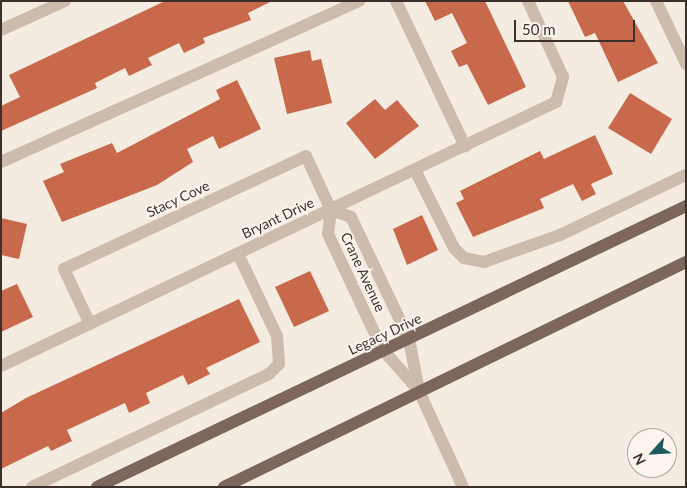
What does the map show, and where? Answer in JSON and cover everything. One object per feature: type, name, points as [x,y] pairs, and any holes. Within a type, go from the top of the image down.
[{"type":"main road","name":"Legacy Drive","points":[[97,487],[686,206]]},
{"type":"main road","points":[[224,487],[686,262]]},
{"type":"street","points":[[1,30],[65,1]]},
{"type":"street","points":[[1,162],[359,1]]},
{"type":"street","points":[[396,1],[465,146]]},
{"type":"street","name":"Bryant Drive","points":[[1,366],[556,102],[562,91],[563,77],[528,1]]},
{"type":"street","points":[[656,1],[686,64]]},
{"type":"street","name":"Stacy Cove","points":[[90,324],[64,269],[306,156],[331,210]]},
{"type":"street","points":[[415,170],[454,248],[464,258],[484,262],[560,235],[686,175]]},
{"type":"street","name":"Crane Avenue","points":[[419,391],[384,351],[328,234],[331,210],[351,217],[409,339],[419,391],[463,487]]},
{"type":"street","points":[[32,487],[269,374],[279,364],[277,336],[238,254]]},
{"type":"building","points":[[165,1],[272,1],[248,13],[251,20],[203,38],[205,43],[184,53],[179,43],[148,58],[152,65],[129,76],[125,68],[95,83],[97,88],[1,131],[1,106],[20,97],[9,75]]},
{"type":"building","points":[[425,1],[485,1],[526,87],[488,105],[467,64],[459,67],[451,51],[467,43],[452,13],[435,21]]},
{"type":"building","points":[[568,1],[623,1],[658,63],[618,82],[595,33],[585,37]]},
{"type":"building","points":[[310,50],[312,61],[321,59],[332,103],[287,114],[274,58]]},
{"type":"building","points":[[237,80],[261,129],[219,149],[213,136],[187,149],[193,162],[157,185],[62,222],[43,181],[64,172],[60,164],[112,143],[117,153],[220,99],[216,90]]},
{"type":"building","points":[[630,93],[672,119],[651,154],[608,128]]},
{"type":"building","points":[[375,99],[385,110],[397,100],[419,126],[375,159],[346,123]]},
{"type":"building","points":[[595,135],[613,174],[591,184],[596,194],[582,201],[573,184],[540,199],[544,208],[473,237],[456,203],[464,199],[460,191],[540,151],[544,159]]},
{"type":"building","points":[[422,215],[438,250],[407,265],[393,229]]},
{"type":"building","points":[[1,218],[27,224],[19,259],[1,255]]},
{"type":"building","points":[[310,271],[329,311],[294,327],[275,287]]},
{"type":"building","points":[[17,284],[33,317],[1,332],[1,291]]},
{"type":"building","points":[[239,299],[260,342],[206,368],[210,374],[188,385],[183,375],[146,393],[150,403],[129,413],[125,403],[67,430],[72,441],[51,451],[48,446],[1,469],[1,413],[26,398]]}]
